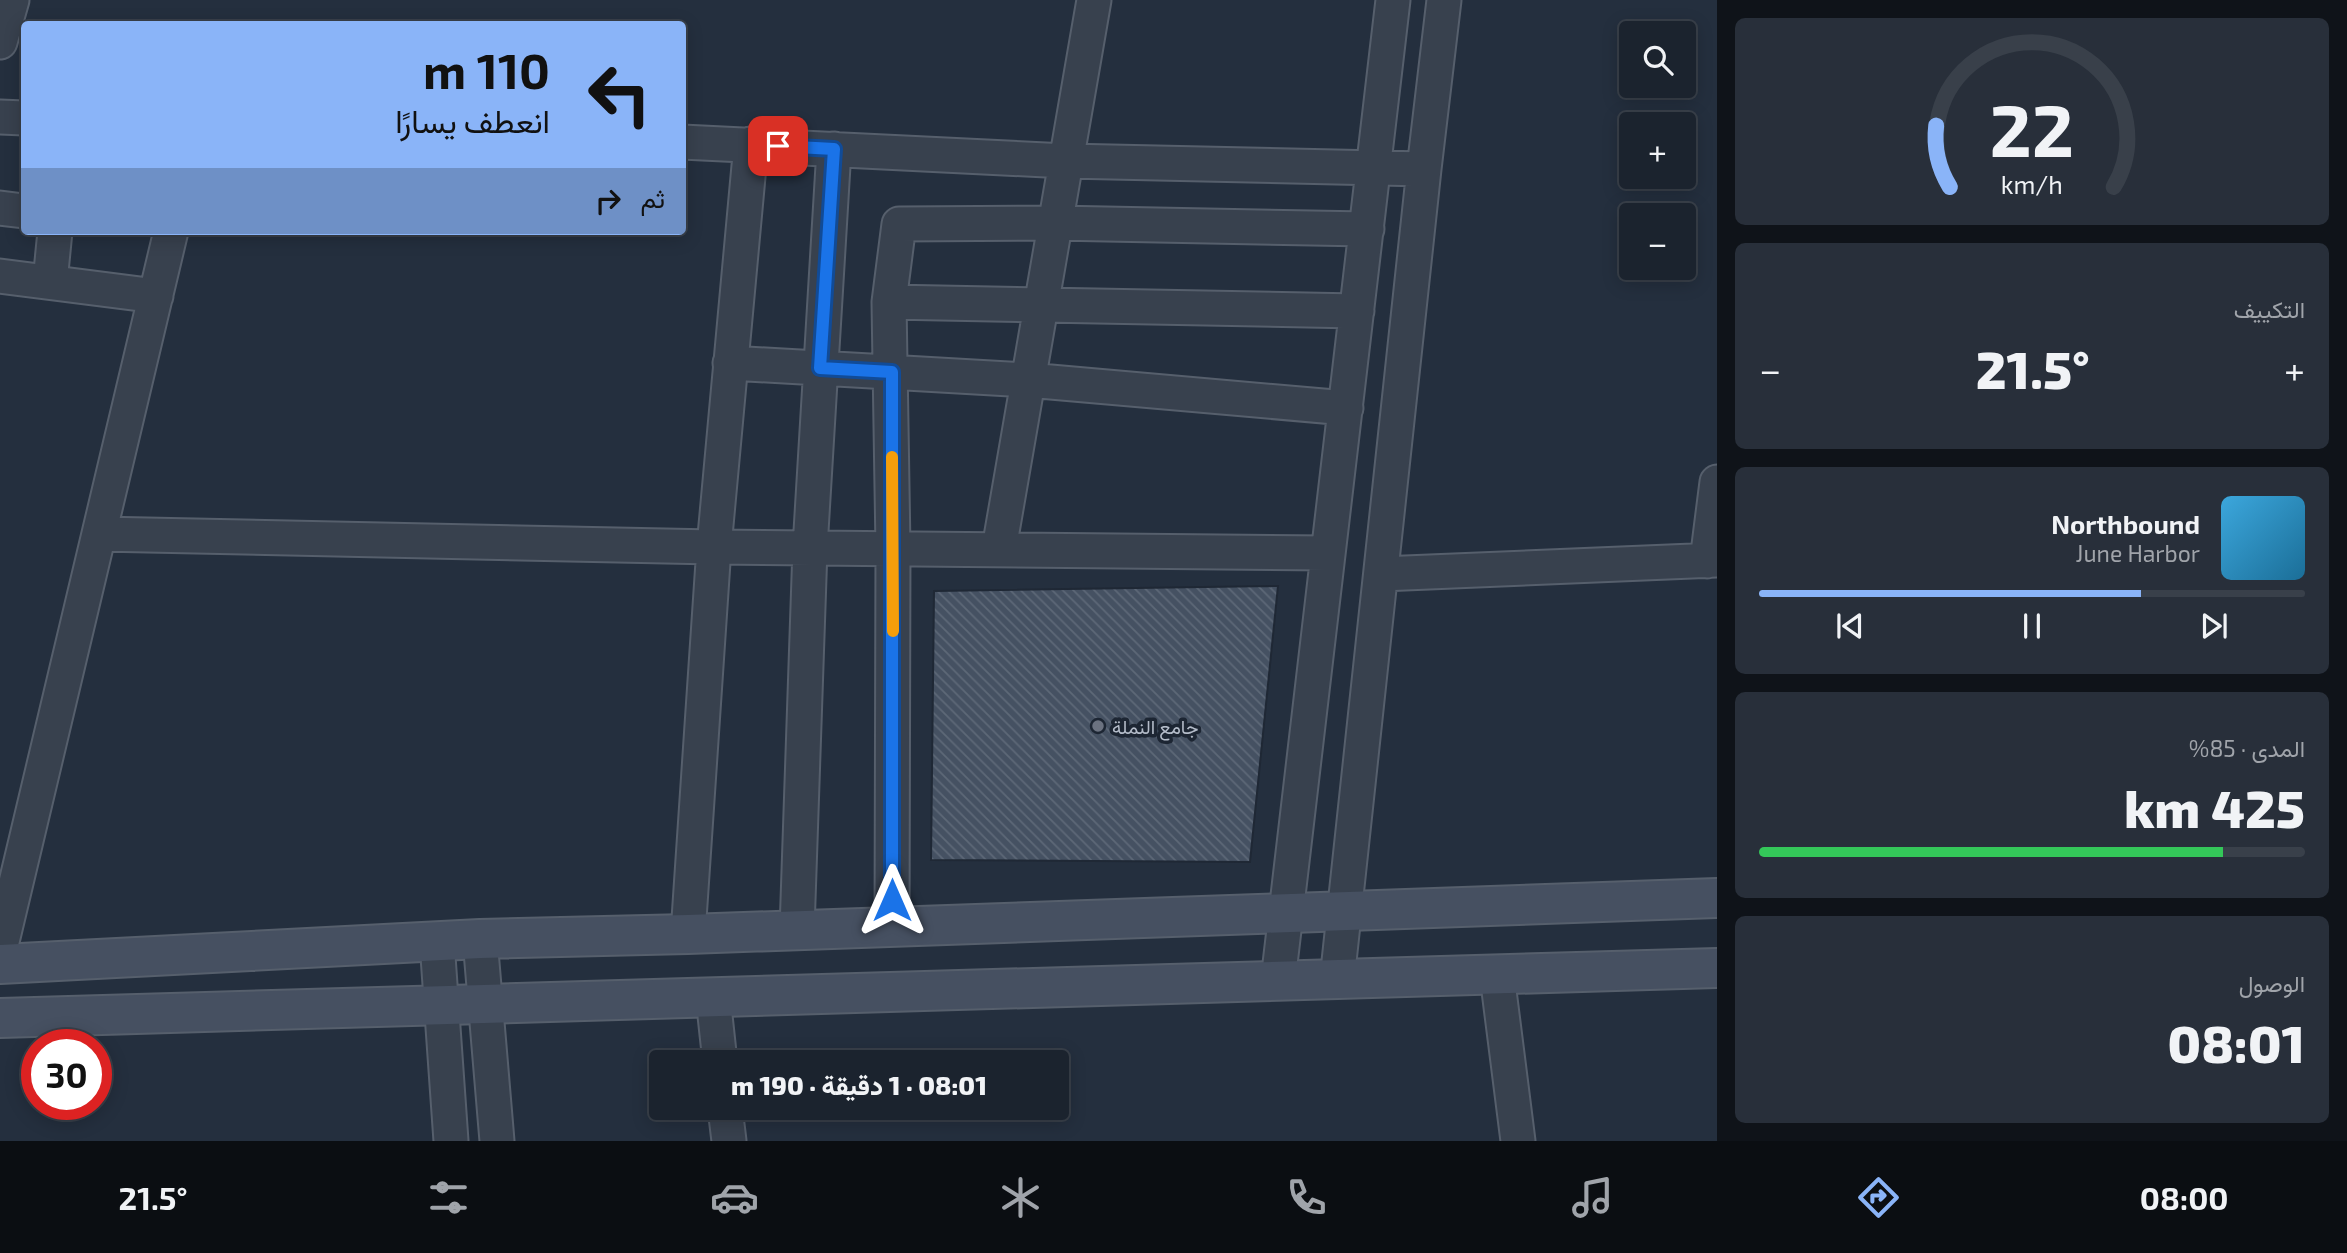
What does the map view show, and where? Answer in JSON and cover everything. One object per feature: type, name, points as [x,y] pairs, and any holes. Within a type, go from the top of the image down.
[{"type":"street","points":[[0,42],[12,0]]},
{"type":"street","points":[[999,550],[1094,0]]},
{"type":"street","points":[[1278,981],[1393,0]]},
{"type":"street","points":[[1337,980],[1444,0]]},
{"type":"street","points":[[0,117],[21,118]]},
{"type":"street","points":[[686,142],[1066,161],[1424,169]]},
{"type":"street","points":[[688,934],[713,547],[751,144]]},
{"type":"street","points":[[797,930],[810,548],[834,149]]},
{"type":"street","points":[[0,208],[21,211]]},
{"type":"street","points":[[892,927],[893,548],[889,302],[899,224],[1055,223],[1367,229]]},
{"type":"street","points":[[50,282],[55,235]]},
{"type":"street","points":[[0,950],[170,235]]},
{"type":"street","points":[[0,276],[156,296]]},
{"type":"street","points":[[889,302],[1357,311]]},
{"type":"street","points":[[730,363],[1028,380],[1346,408]]},
{"type":"street","points":[[1381,573],[1712,561],[1717,482]]},
{"type":"street","points":[[99,534],[713,547],[1328,553]]},
{"type":"street","points":[[0,964],[480,939],[1717,898]]},
{"type":"street","points":[[480,939],[497,1141]]},
{"type":"street","points":[[437,942],[451,1141]]},
{"type":"street","points":[[0,1018],[1717,968]]},
{"type":"street","points":[[1497,975],[1518,1141]]},
{"type":"street","points":[[713,997],[719,1050]]},
{"type":"street","points":[[726,1120],[729,1141]]},
{"type":"building","name":"جامع النملة","points":[[1278,586],[1250,862],[931,860],[934,591]]},
{"type":"slow traffic","points":[[892,457],[893,631]]},
{"type":"place","name":"جامع النملة","points":[[1098,726]]},
{"type":"route","points":[[778,146],[834,149],[820,368],[892,372],[892,900]]}]
